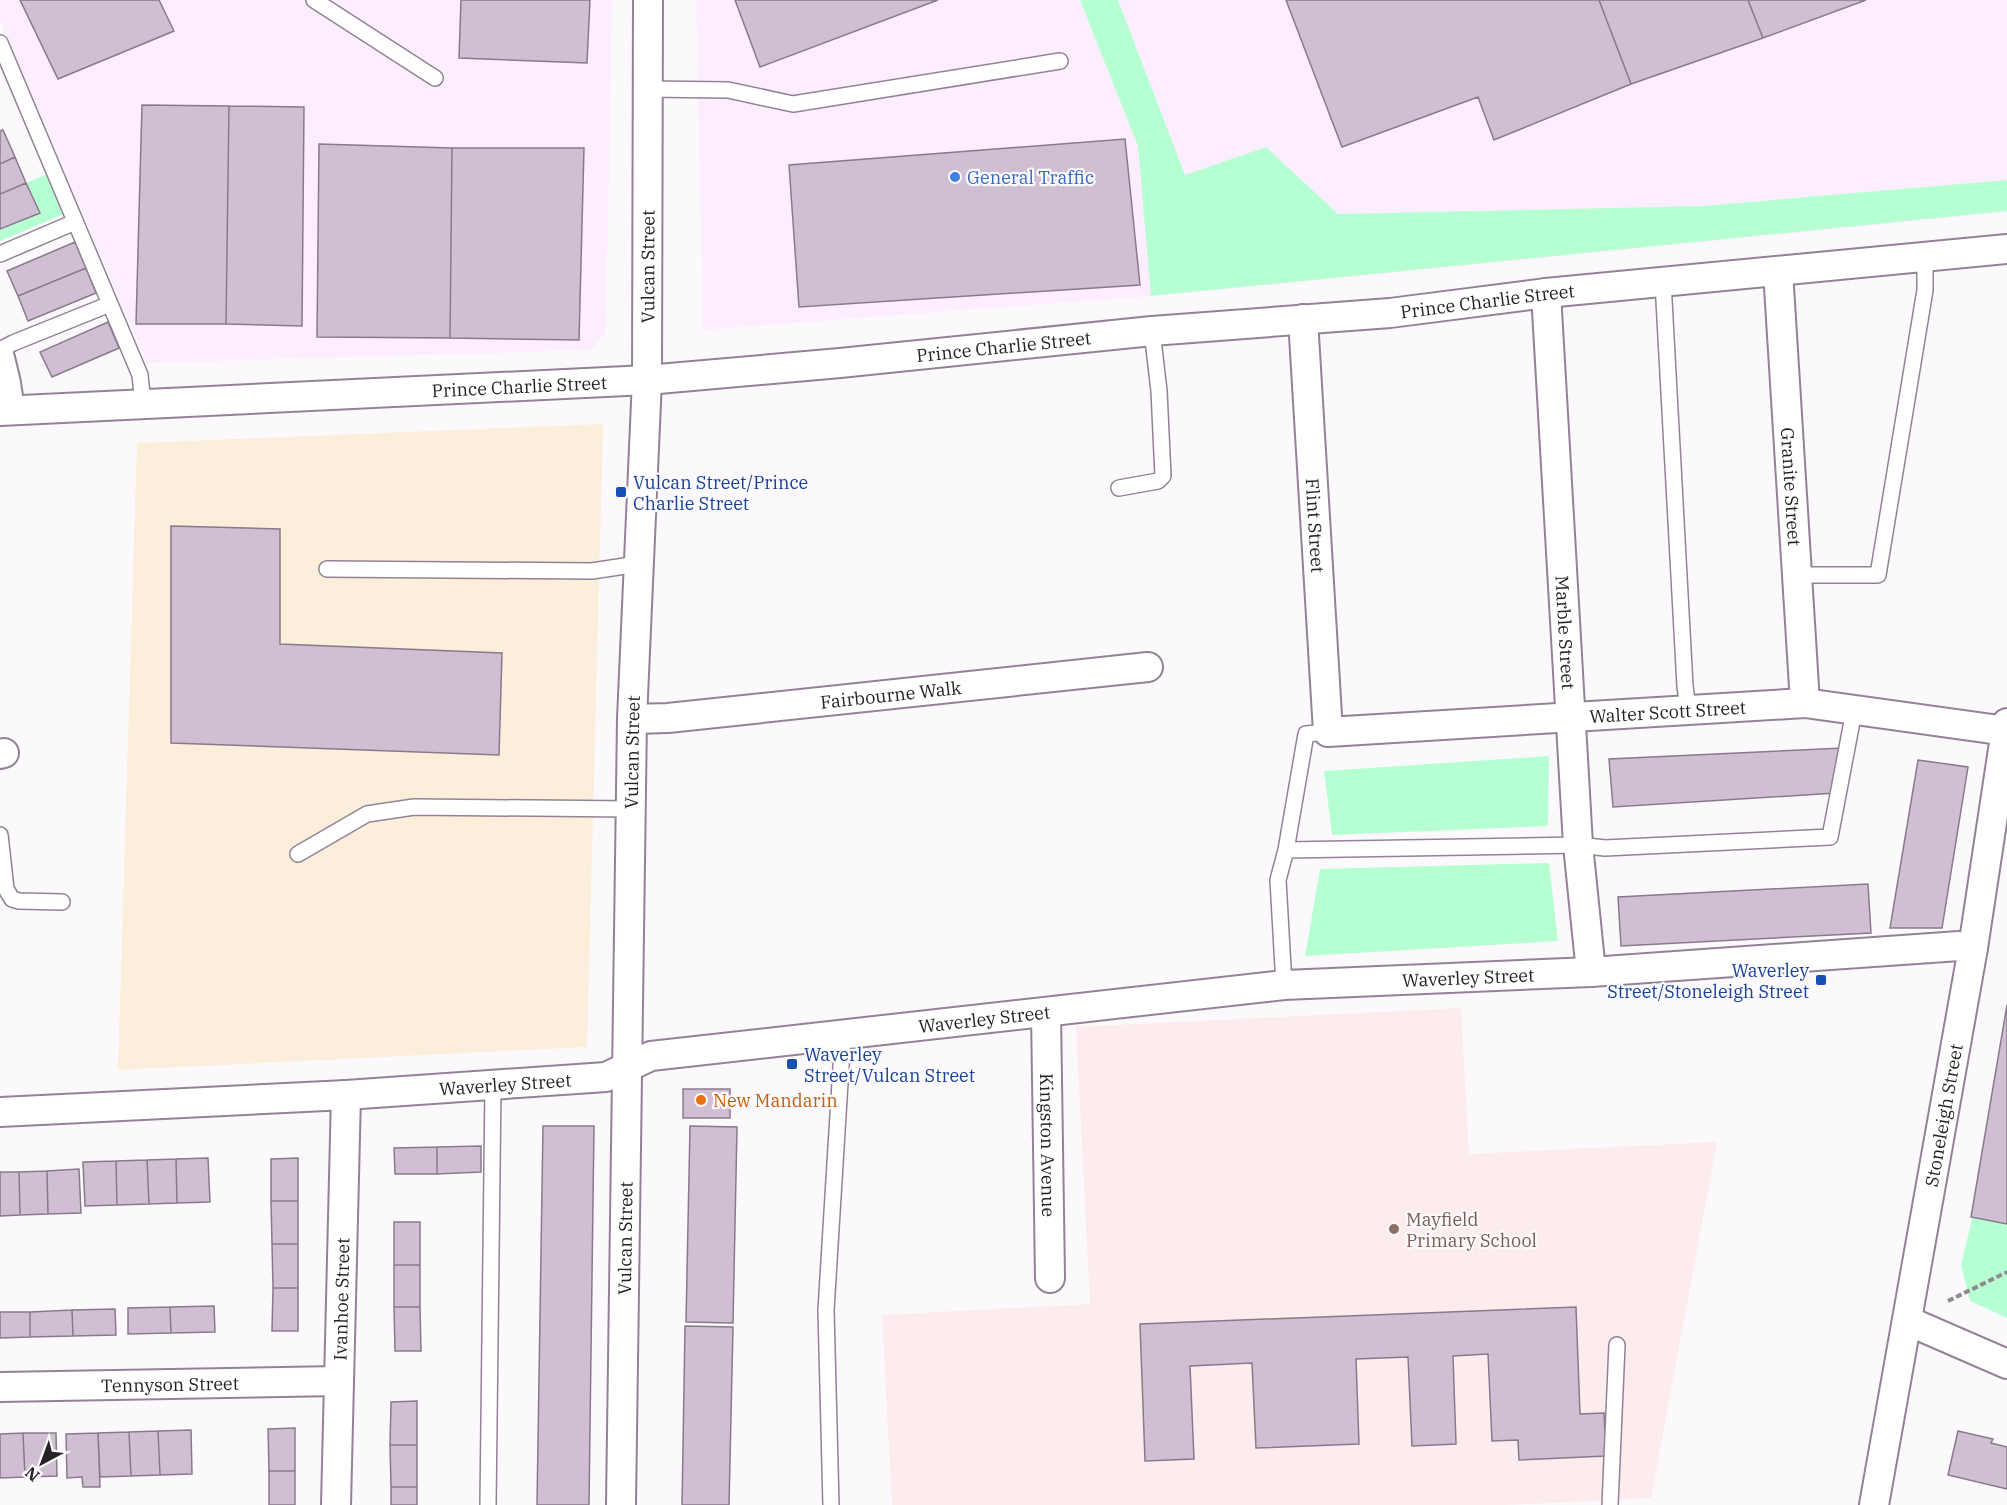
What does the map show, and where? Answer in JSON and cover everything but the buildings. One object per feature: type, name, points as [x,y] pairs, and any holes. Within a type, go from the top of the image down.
[{"type":"street","name":"Vulcan Street","points":[[621,1505],[632,719],[647,380],[648,0]]},
{"type":"street","name":"Prince Charlie Street","points":[[5,410],[647,380],[1152,331],[1390,313],[1546,293],[2007,249]]},
{"type":"street","name":"Granite Street","points":[[1778,271],[1805,703]]},
{"type":"street","name":"Marble Street","points":[[1546,293],[1578,845],[1591,972]]},
{"type":"street","name":"Flint Street","points":[[1303,319],[1328,732]]},
{"type":"street","points":[[0,358],[6,383],[5,410]]},
{"type":"street","name":"Fairbourne Walk","points":[[632,719],[668,718],[1148,667]]},
{"type":"street","name":"Walter Scott Street","points":[[1328,732],[1805,703],[1854,711],[2006,727]]},
{"type":"street","name":"Stoneleigh Street","points":[[1874,1505],[1973,948],[2006,727]]},
{"type":"street","name":"Waverley Street","points":[[0,1112],[346,1095],[606,1077],[651,1056],[1284,985],[1591,972],[1947,947],[1973,948]]},
{"type":"street","name":"Kingston Avenue","points":[[1046,1013],[1050,1278]]},
{"type":"street","name":"Ivanhoe Street","points":[[336,1505],[346,1095]]},
{"type":"street","points":[[1908,1322],[2007,1364]]},
{"type":"street","name":"Tennyson Street","points":[[0,1387],[338,1381]]},
{"type":"lane","points":[[314,0],[435,78]]},
{"type":"lane","points":[[0,43],[140,375],[143,404]]},
{"type":"lane","points":[[647,89],[728,90],[793,104],[1060,61]]},
{"type":"lane","points":[[0,254],[75,222]]},
{"type":"lane","points":[[1796,575],[1878,575],[1925,290],[1925,258]]},
{"type":"lane","points":[[1663,282],[1688,709]]},
{"type":"lane","points":[[0,350],[110,304]]},
{"type":"lane","points":[[1119,488],[1158,481],[1163,476],[1159,391],[1152,331]]},
{"type":"lane","points":[[327,568],[592,571],[638,564]]},
{"type":"lane","points":[[1286,850],[1578,845],[1605,848],[1830,837],[1854,711]]},
{"type":"lane","points":[[1284,985],[1278,880],[1286,850],[1306,734],[1328,732]]},
{"type":"lane","points":[[298,854],[367,814],[414,807],[631,809]]},
{"type":"lane","points":[[0,835],[6,889],[12,898],[19,901],[62,902]]},
{"type":"lane","points":[[831,1505],[826,1310],[843,1034]]},
{"type":"lane","points":[[488,1505],[493,1085]]},
{"type":"lane","points":[[1610,1505],[1617,1345]]},
{"type":"path","points":[[1908,1322],[2007,1272]]},
{"type":"shaded area","points":[[0,0],[612,0],[606,332],[592,350],[147,363],[0,21]]},
{"type":"shaded area","points":[[696,0],[2007,0],[2007,212],[1189,293],[703,330]]},
{"type":"shaded area","points":[[603,424],[587,1047],[118,1070],[137,443]]},
{"type":"shaded area","name":"Mayfield Primary School","points":[[1461,1008],[1469,1154],[1717,1142],[1651,1498],[1506,1505],[892,1505],[882,1315],[1090,1304],[1076,1027]]},
{"type":"green space","points":[[1080,0],[1118,0],[1185,175],[1266,147],[1338,214],[1703,206],[2007,180],[2007,211],[1151,296],[1138,146]]},
{"type":"green space","points":[[47,174],[64,214],[0,241],[0,229],[39,213],[26,183]]},
{"type":"green space","points":[[1549,756],[1548,826],[1332,835],[1324,771]]},
{"type":"green space","points":[[1549,863],[1558,941],[1305,956],[1320,869]]},
{"type":"green space","points":[[1974,1211],[2007,1218],[2007,1318],[1970,1301],[1961,1265]]},
{"type":"place","name":"General Traffic","points":[[955,177]]},
{"type":"place","name":"Vulcan Street/Prince Charlie Street","points":[[621,492]]},
{"type":"place","name":"Waverley Street/Stoneleigh Street","points":[[1821,980]]},
{"type":"place","name":"Waverley Street/Vulcan Street","points":[[792,1064]]},
{"type":"place","name":"New Mandarin","points":[[701,1100]]},
{"type":"place","name":"Mayfield Primary School","points":[[1394,1229]]}]
